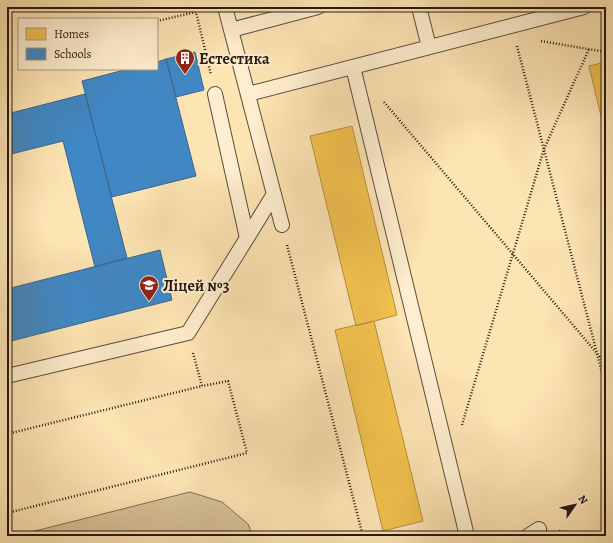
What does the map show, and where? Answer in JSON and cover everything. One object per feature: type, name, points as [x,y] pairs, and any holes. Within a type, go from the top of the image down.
[{"type":"lane","points":[[225,7],[282,225]]},
{"type":"lane","points":[[231,30],[318,7]]},
{"type":"lane","points":[[419,7],[429,47]]},
{"type":"lane","points":[[248,94],[584,7]]},
{"type":"lane","points":[[353,67],[467,536]]},
{"type":"lane","points":[[215,94],[247,238]]},
{"type":"lane","points":[[7,376],[188,333],[274,194]]},
{"type":"path","points":[[158,21],[196,12],[215,94]]},
{"type":"path","points":[[512,26],[606,388]]},
{"type":"path","points":[[537,40],[606,52]]},
{"type":"path","points":[[461,427],[544,149],[589,49]]},
{"type":"path","points":[[379,97],[606,364]]},
{"type":"path","points":[[282,225],[363,536]]},
{"type":"path","points":[[188,333],[202,386]]},
{"type":"path","points":[[7,434],[228,380],[246,453],[7,513]]},
{"type":"path","points":[[533,532],[600,536]]},
{"type":"shaded area","points":[[190,492],[222,502],[248,524],[253,536],[15,536]]},
{"type":"building: Homes","points":[[606,62],[606,137],[589,66]]},
{"type":"building: Homes","points":[[352,126],[397,315],[356,326],[310,136]]},
{"type":"building: Homes","points":[[374,321],[423,521],[383,531],[335,330]]},
{"type":"building: Schools","name":"Естестика","points":[[195,52],[204,90],[176,97],[166,59]]},
{"type":"building: Schools","points":[[166,59],[196,176],[112,197],[82,81],[124,70],[158,70],[158,62]]},
{"type":"building: Schools","points":[[85,94],[127,258],[95,267],[63,141],[7,155],[7,114]]},
{"type":"building: Schools","points":[[160,250],[172,300],[7,342],[7,289]]},
{"type":"place","name":"Естестика","points":[[185,75]]},
{"type":"place","name":"Ліцей №3","points":[[149,302]]}]
